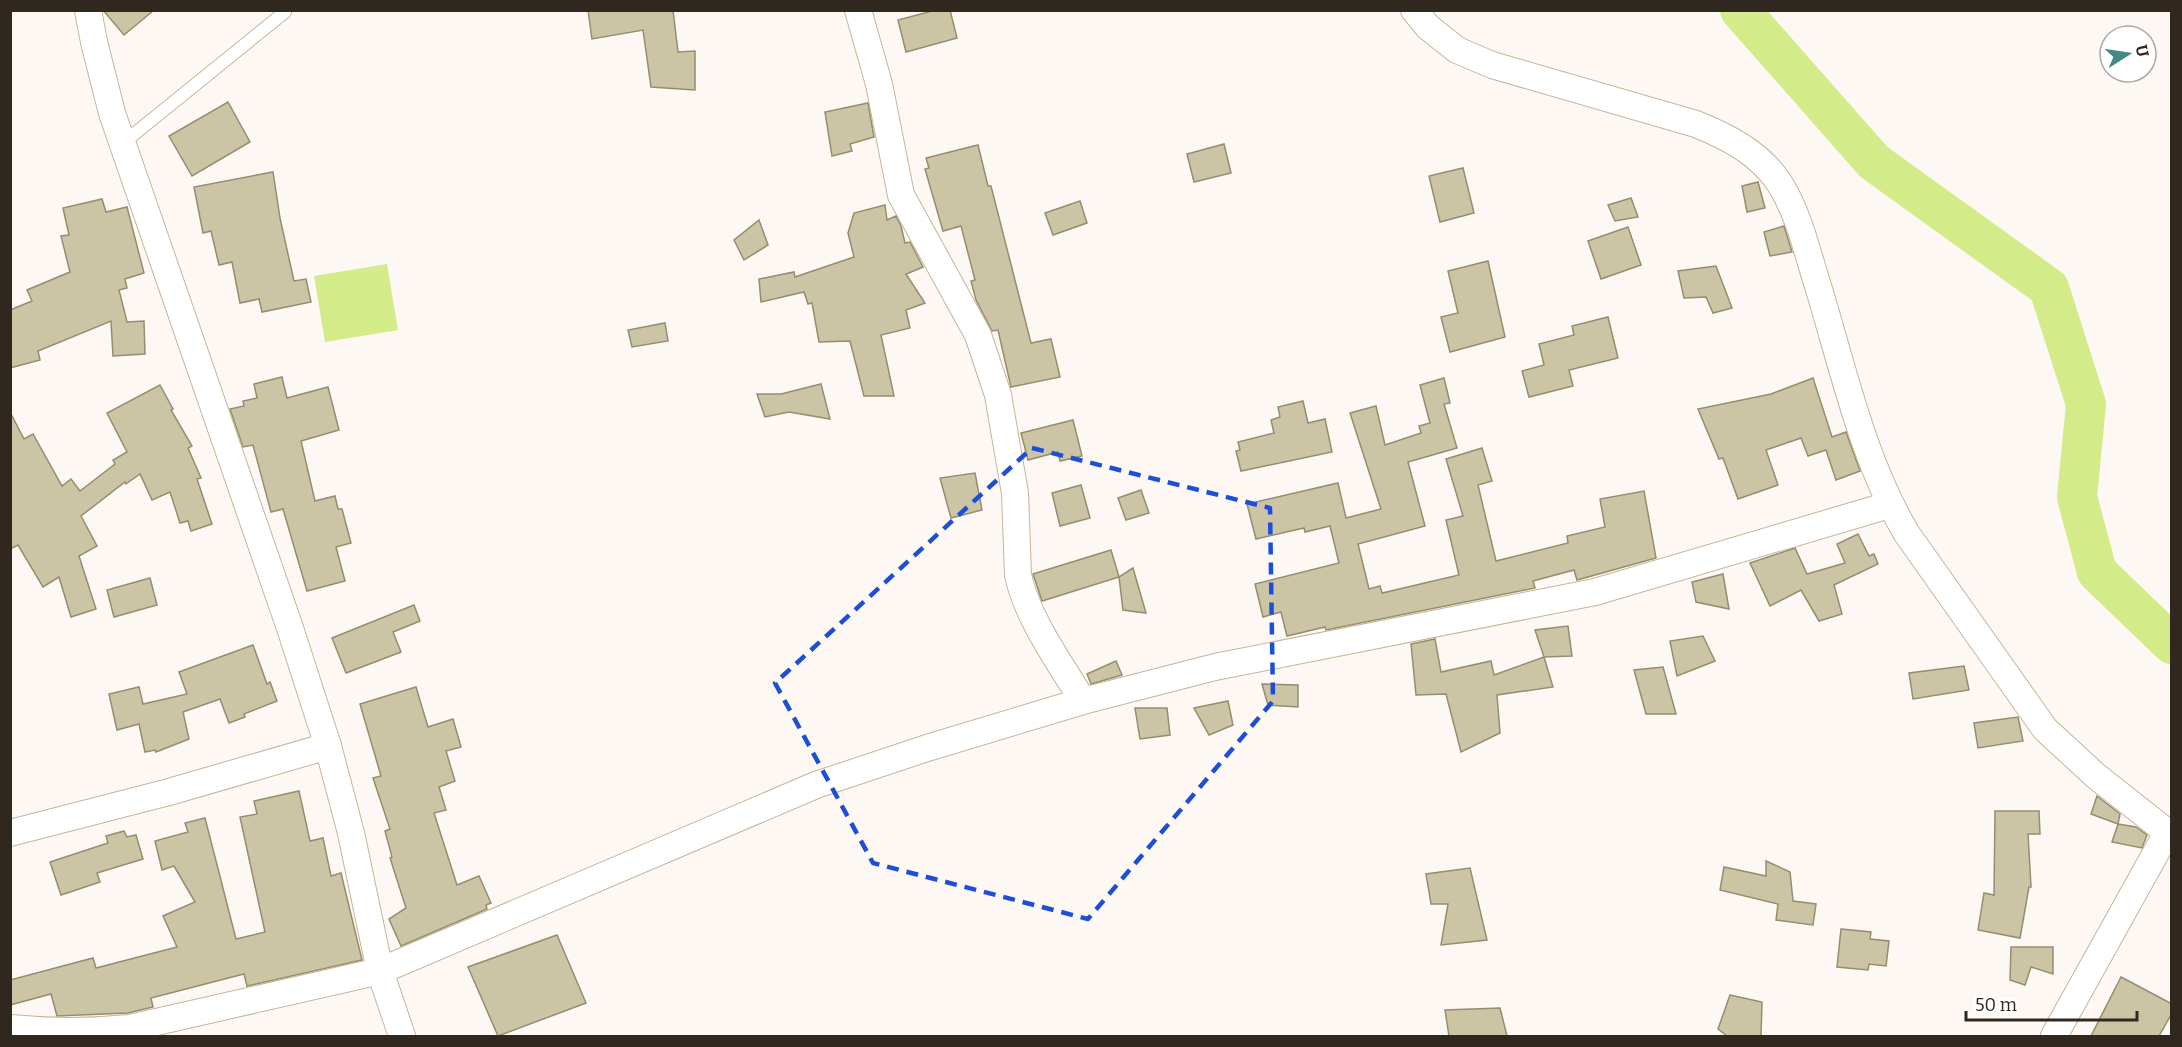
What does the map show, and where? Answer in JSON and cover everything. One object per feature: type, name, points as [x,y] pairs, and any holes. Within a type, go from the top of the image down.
[{"type":"street","points":[[88,10],[112,113],[328,746],[351,833],[380,971],[402,1036]]},
{"type":"street","points":[[858,10],[879,84],[901,195],[978,335],[998,395],[1015,493],[1020,588],[1051,648],[1083,701]]},
{"type":"street","points":[[1414,10],[1428,27],[1458,50],[1492,65],[1696,124],[1722,134],[1764,164],[1779,183],[1800,227],[1869,453],[1889,505],[1907,534],[2045,729],[2088,769],[2169,834],[2054,1036]]},
{"type":"street","points":[[10,1028],[88,1032],[130,1028],[380,971],[816,785],[917,751],[1083,701],[1215,667],[1595,592],[1889,505]]},
{"type":"street","points":[[10,834],[169,792],[328,746]]},
{"type":"lane","points":[[123,142],[285,12]]},
{"type":"highlighted area","points":[[1032,448],[1270,508],[1273,701],[1088,919],[873,863],[775,683]]},
{"type":"shaded area","points":[[387,264],[398,330],[325,342],[314,276]]},
{"type":"building","points":[[103,10],[154,10],[124,35]]},
{"type":"building","points":[[588,10],[673,10],[678,52],[695,51],[695,90],[651,87],[643,30],[592,39]]},
{"type":"building","points":[[936,10],[950,10],[957,38],[906,52],[898,20]]},
{"type":"building","points":[[228,102],[250,142],[192,176],[169,136]]},
{"type":"building","points":[[868,103],[874,137],[850,144],[852,151],[832,156],[825,112]]},
{"type":"building","points":[[1224,144],[1231,173],[1194,182],[1187,154]]},
{"type":"building","points":[[978,145],[988,186],[991,186],[1031,343],[1051,339],[1060,377],[1011,387],[998,330],[992,331],[976,300],[971,281],[975,280],[961,226],[943,231],[925,169],[929,168],[926,158]]},
{"type":"building","points":[[1463,168],[1474,213],[1440,222],[1429,176]]},
{"type":"building","points":[[273,172],[280,218],[294,281],[306,279],[311,302],[262,312],[259,299],[240,303],[232,262],[219,265],[211,231],[203,233],[194,187]]},
{"type":"building","points":[[1758,182],[1765,208],[1747,212],[1742,186]]},
{"type":"building","points":[[1631,198],[1638,217],[1615,221],[1608,205]]},
{"type":"building","points":[[102,199],[106,212],[127,207],[144,273],[125,279],[127,288],[119,290],[127,322],[144,321],[145,354],[113,356],[111,321],[38,351],[40,360],[10,368],[10,310],[32,301],[27,290],[70,272],[61,236],[69,235],[63,208]]},
{"type":"building","points":[[1080,201],[1087,223],[1053,235],[1045,213]]},
{"type":"building","points":[[885,205],[887,220],[896,216],[905,243],[910,242],[923,267],[906,274],[925,303],[906,310],[910,328],[881,335],[894,396],[864,396],[850,341],[819,342],[812,303],[808,304],[804,292],[761,302],[759,279],[794,272],[795,277],[854,257],[848,233],[854,213]]},
{"type":"building","points":[[759,220],[768,245],[744,260],[734,240]]},
{"type":"building","points":[[1784,226],[1792,252],[1770,256],[1764,232]]},
{"type":"building","points":[[1628,227],[1641,265],[1601,279],[1588,241]]},
{"type":"building","points":[[1488,261],[1505,337],[1450,352],[1441,317],[1458,313],[1448,271]]},
{"type":"building","points":[[1716,266],[1732,308],[1713,313],[1706,297],[1684,298],[1678,271]]},
{"type":"building","points":[[1608,317],[1618,358],[1569,370],[1573,386],[1529,397],[1522,371],[1544,365],[1539,344],[1574,335],[1572,326]]},
{"type":"building","points":[[665,323],[668,341],[632,347],[628,330]]},
{"type":"building","points":[[282,377],[287,398],[328,387],[339,430],[301,441],[315,501],[335,496],[338,509],[342,509],[351,543],[336,547],[345,581],[307,591],[283,509],[271,512],[253,445],[243,447],[230,409],[244,406],[243,401],[257,398],[254,384]]},
{"type":"building","points":[[1444,378],[1450,403],[1444,404],[1457,448],[1408,462],[1425,526],[1358,544],[1369,589],[1380,586],[1382,593],[1459,575],[1446,520],[1463,516],[1446,459],[1482,448],[1492,481],[1478,485],[1496,561],[1568,543],[1567,536],[1605,527],[1600,499],[1644,491],[1656,558],[1577,580],[1574,570],[1533,581],[1535,588],[1287,636],[1281,612],[1263,617],[1255,584],[1339,563],[1330,526],[1305,532],[1304,528],[1256,539],[1247,504],[1338,483],[1346,518],[1381,509],[1350,413],[1376,406],[1385,445],[1421,433],[1419,426],[1430,423],[1420,385]]},
{"type":"building","points":[[1813,378],[1832,437],[1846,432],[1860,471],[1836,480],[1826,450],[1808,456],[1801,438],[1766,450],[1778,485],[1738,499],[1723,458],[1719,459],[1698,409],[1771,394]]},
{"type":"building","points":[[821,384],[830,419],[789,412],[765,417],[757,394],[781,394]]},
{"type":"building","points":[[160,385],[173,409],[171,410],[192,446],[188,448],[201,478],[197,479],[212,524],[191,531],[188,521],[180,523],[170,492],[152,500],[140,474],[126,484],[125,482],[81,516],[97,546],[79,556],[96,609],[71,617],[59,577],[43,587],[18,545],[10,549],[10,412],[24,439],[33,434],[62,486],[71,479],[80,491],[115,464],[113,460],[127,452],[107,413]]},
{"type":"building","points":[[1303,401],[1308,423],[1325,419],[1332,452],[1241,471],[1236,451],[1240,450],[1238,442],[1274,433],[1271,420],[1280,417],[1278,407]]},
{"type":"building","points":[[1073,420],[1082,456],[1060,461],[1058,452],[1028,460],[1021,433]]},
{"type":"building","points":[[975,473],[982,510],[951,518],[940,478]]},
{"type":"building","points":[[1081,485],[1090,518],[1060,526],[1052,493]]},
{"type":"building","points":[[1141,490],[1149,513],[1126,520],[1118,498]]},
{"type":"building","points":[[1858,534],[1869,556],[1874,554],[1878,564],[1834,585],[1842,614],[1819,621],[1801,590],[1770,606],[1750,563],[1795,548],[1807,574],[1845,563],[1837,544]]},
{"type":"building","points":[[1111,550],[1119,577],[1042,601],[1033,574]]},
{"type":"building","points":[[1133,568],[1146,613],[1123,610],[1119,577]]},
{"type":"building","points":[[1723,574],[1729,609],[1696,602],[1692,582]]},
{"type":"building","points":[[150,578],[157,605],[114,617],[107,590]]},
{"type":"building","points":[[414,605],[420,621],[393,632],[401,652],[346,673],[332,638]]},
{"type":"building","points":[[1568,626],[1572,656],[1544,657],[1535,630]]},
{"type":"building","points":[[1703,636],[1715,661],[1677,676],[1670,641]]},
{"type":"building","points":[[1435,639],[1441,672],[1491,661],[1494,675],[1544,657],[1553,687],[1497,695],[1500,733],[1461,752],[1446,694],[1416,695],[1411,644]]},
{"type":"building","points":[[253,645],[267,684],[270,682],[277,701],[244,714],[245,717],[229,723],[220,699],[183,712],[189,739],[156,752],[155,750],[145,752],[139,724],[117,730],[109,694],[139,687],[143,704],[187,694],[179,672]]},
{"type":"building","points":[[1116,661],[1122,675],[1091,684],[1087,674]]},
{"type":"building","points":[[1964,666],[1969,690],[1913,699],[1909,673]]},
{"type":"building","points":[[1663,667],[1676,714],[1646,714],[1634,670]]},
{"type":"building","points":[[1262,684],[1298,685],[1298,707],[1268,705]]},
{"type":"building","points":[[416,687],[428,727],[453,719],[461,747],[446,751],[455,781],[439,787],[446,810],[434,813],[457,885],[479,876],[491,903],[486,905],[487,909],[401,946],[389,919],[406,908],[390,858],[392,857],[385,831],[390,829],[373,778],[381,776],[360,704]]},
{"type":"building","points":[[1228,701],[1233,725],[1209,735],[1194,708]]},
{"type":"building","points":[[1135,708],[1167,708],[1170,735],[1140,739]]},
{"type":"building","points":[[2018,717],[2023,741],[1978,748],[1974,723]]},
{"type":"building","points":[[299,791],[310,841],[323,838],[331,876],[341,873],[362,960],[247,986],[244,974],[151,998],[153,1007],[128,1013],[57,1016],[51,994],[10,1005],[10,980],[93,958],[96,968],[177,947],[163,916],[195,902],[174,866],[162,870],[155,841],[188,832],[185,823],[205,818],[236,939],[265,932],[240,817],[257,814],[254,801]]},
{"type":"building","points":[[2097,796],[2120,814],[2118,824],[2091,814]]},
{"type":"building","points":[[1995,811],[2039,811],[2040,834],[2028,834],[2031,887],[2029,887],[2020,938],[1978,930],[1984,893],[1994,895]]},
{"type":"building","points":[[2118,824],[2136,827],[2147,835],[2142,848],[2112,842]]},
{"type":"building","points":[[124,831],[127,837],[136,835],[143,859],[97,873],[100,882],[61,895],[50,862],[108,843],[106,836]]},
{"type":"building","points":[[1766,861],[1790,872],[1793,901],[1816,904],[1813,925],[1776,920],[1778,904],[1720,890],[1724,867],[1766,876]]},
{"type":"building","points":[[1470,868],[1487,940],[1441,945],[1448,904],[1431,904],[1426,874]]},
{"type":"building","points":[[1841,929],[1871,932],[1870,939],[1889,941],[1886,966],[1869,964],[1868,970],[1837,967]]},
{"type":"building","points":[[557,935],[586,1003],[498,1036],[468,967]]},
{"type":"building","points":[[2011,947],[2053,947],[2053,974],[2031,967],[2025,985],[2010,980]]},
{"type":"building","points":[[2121,977],[2172,1004],[2172,1013],[2159,1036],[2091,1036]]},
{"type":"building","points":[[1730,995],[1762,1002],[1761,1036],[1727,1036],[1718,1029]]},
{"type":"building","points":[[1500,1008],[1507,1036],[1449,1036],[1445,1010]]},
{"type":"waterway","points":[[1740,10],[1874,162],[2049,288],[2086,404],[2077,497],[2097,572],[2172,644]]}]
